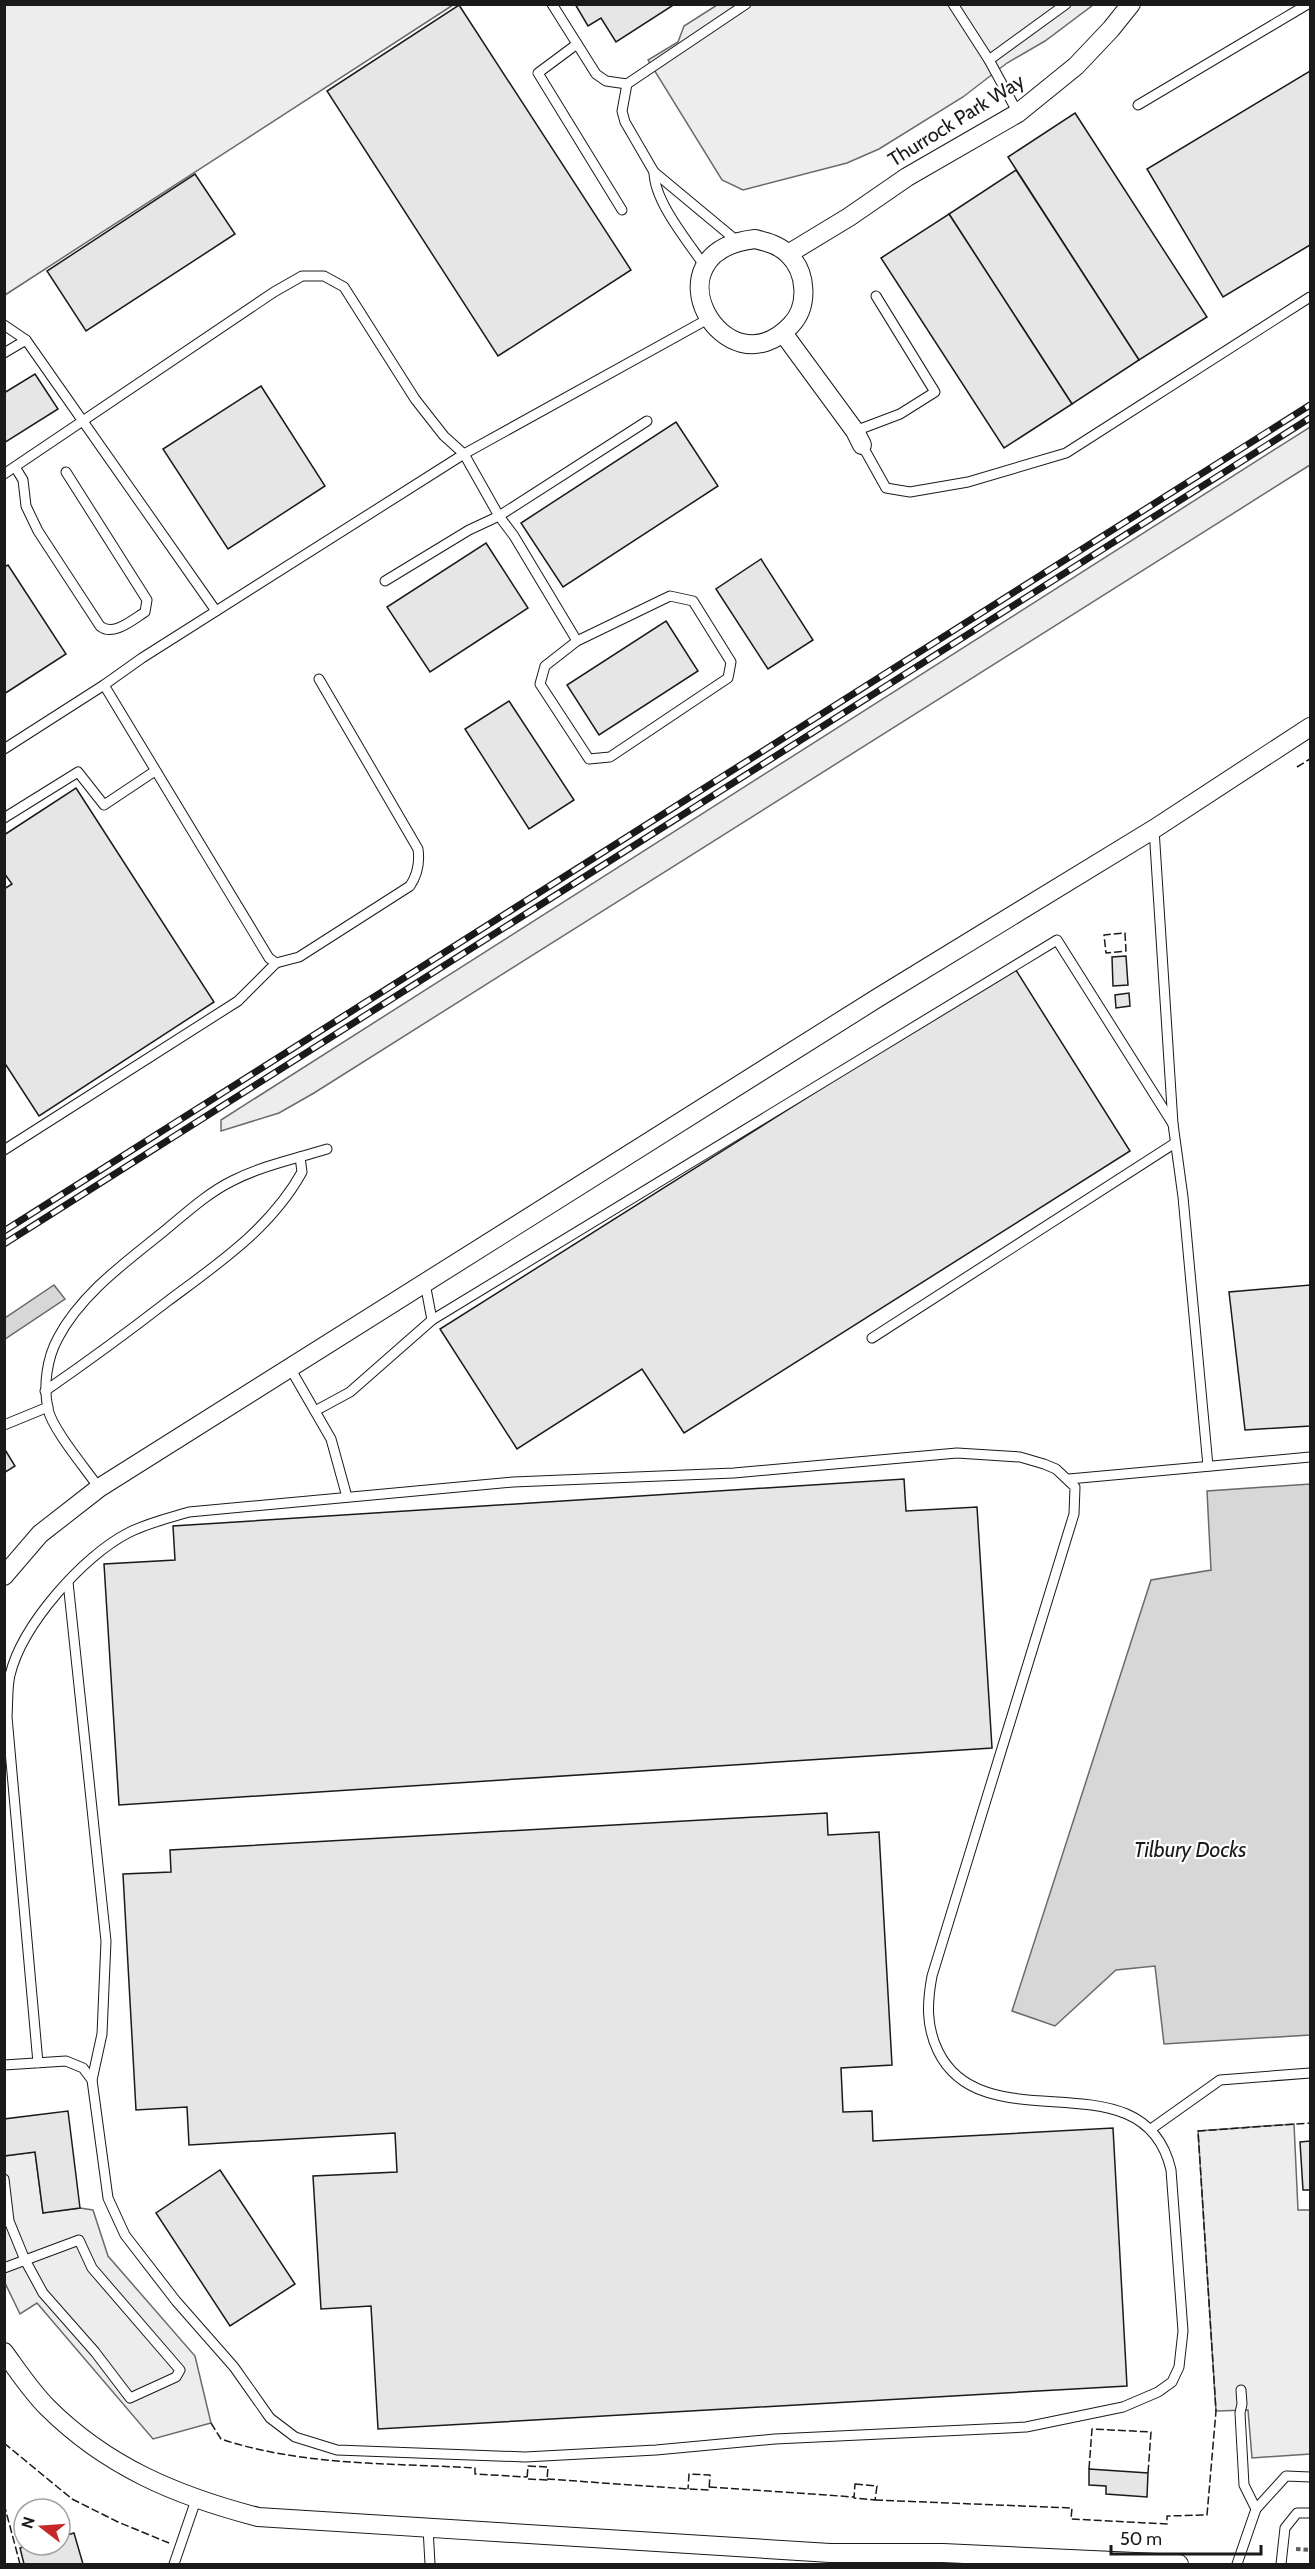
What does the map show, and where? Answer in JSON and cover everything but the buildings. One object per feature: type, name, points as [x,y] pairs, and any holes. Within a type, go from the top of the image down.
[{"type":"street","name":"Thurrock Park Way","points":[[788,254],[849,217],[907,177],[1018,113],[1076,66],[1131,4]]},
{"type":"street","points":[[755,239],[773,243],[788,254],[799,268],[804,286],[803,304],[795,321],[783,333],[767,342],[749,344],[732,340],[716,330],[708,319],[700,297],[704,265],[721,249],[737,241],[755,239]]},
{"type":"street","points":[[783,333],[859,438]]},
{"type":"street","points":[[4,1576],[40,1534],[99,1488],[879,997],[1154,829],[1311,727]]},
{"type":"street","points":[[4,2352],[46,2406],[75,2432],[138,2475],[196,2500],[258,2517],[830,2559],[945,2559],[1179,2565]]},
{"type":"lane","points":[[552,4],[596,74],[606,81],[627,84],[746,4]]},
{"type":"lane","points":[[953,4],[989,60],[1018,113]]},
{"type":"lane","points":[[989,60],[1066,4]]},
{"type":"lane","points":[[1138,105],[1308,4]]},
{"type":"lane","points":[[577,44],[538,73],[622,210]]},
{"type":"lane","points":[[627,84],[622,111],[625,122],[654,172],[737,241]]},
{"type":"lane","points":[[654,172],[654,185],[684,238],[704,265]]},
{"type":"lane","points":[[4,474],[274,292],[302,276],[324,276],[344,287],[415,399],[444,436],[464,454],[499,516],[514,536],[577,641]]},
{"type":"lane","points":[[876,296],[935,392],[859,438],[886,488],[910,492],[969,482],[1066,453],[1311,297]]},
{"type":"lane","points":[[4,749],[142,658],[464,454],[708,319]]},
{"type":"lane","points":[[4,324],[26,340],[216,611]]},
{"type":"lane","points":[[4,352],[26,340]]},
{"type":"lane","points":[[385,581],[469,530],[499,516],[647,421]]},
{"type":"lane","points":[[15,467],[23,480],[26,506],[38,531],[100,626],[112,631],[145,612],[147,600],[66,472]]},
{"type":"lane","points":[[670,596],[693,601],[731,662],[728,678],[610,757],[589,759],[540,684],[545,666],[577,641],[670,596]]},
{"type":"lane","points":[[4,1150],[238,1001],[276,963],[299,957],[410,886],[416,878],[420,861],[418,849],[319,679]]},
{"type":"lane","points":[[104,685],[269,958],[276,963]]},
{"type":"lane","points":[[4,818],[78,772],[104,805],[155,771]]},
{"type":"lane","points":[[1154,829],[1173,1124],[1183,1197],[1208,1466]]},
{"type":"lane","points":[[315,1411],[350,1392],[432,1320],[1057,940],[1173,1124]]},
{"type":"lane","points":[[872,1338],[1175,1143]]},
{"type":"lane","points":[[99,1488],[53,1422],[48,1407],[45,1391],[50,1358],[58,1337],[81,1305],[121,1266],[214,1191],[246,1175],[327,1149]]},
{"type":"lane","points":[[45,1391],[90,1360],[243,1244],[264,1225],[282,1204],[302,1172],[300,1157]]},
{"type":"lane","points":[[424,1283],[432,1320]]},
{"type":"lane","points":[[290,1368],[331,1439],[347,1497]]},
{"type":"lane","points":[[4,1425],[48,1407]]},
{"type":"lane","points":[[38,2063],[6,1717],[10,1677],[23,1640],[68,1582],[85,1563],[119,1539],[154,1522],[189,1512],[347,1497],[513,1482],[734,1473],[957,1453],[1020,1457],[1056,1469],[1069,1479],[1075,1487],[1074,1514],[932,1976],[928,1993],[928,2024],[933,2039],[949,2067],[974,2087],[1008,2098],[1105,2107],[1124,2112],[1151,2129],[1164,2148],[1171,2170],[1182,2349],[1179,2367],[1172,2382],[1140,2401],[1107,2411],[1026,2427],[776,2439],[656,2450],[525,2457],[338,2450],[295,2437],[270,2418],[234,2367],[170,2293],[125,2235],[108,2198],[92,2080],[102,2034],[106,1995],[106,1941],[68,1582]]},
{"type":"lane","points":[[1069,1479],[1311,1457]]},
{"type":"lane","points":[[4,2065],[66,2061],[83,2068],[92,2080]]},
{"type":"lane","points":[[1151,2129],[1220,2080],[1311,2073]]},
{"type":"lane","points":[[4,2179],[9,2221],[25,2260],[44,2293],[95,2352],[130,2398],[176,2377],[180,2370],[92,2268],[79,2240],[25,2260],[4,2268]]},
{"type":"lane","points":[[1241,2390],[1242,2404],[1239,2413],[1244,2485],[1256,2509]]},
{"type":"lane","points":[[1237,2565],[1256,2509],[1286,2476],[1311,2477]]},
{"type":"lane","points":[[174,2565],[196,2500]]},
{"type":"lane","points":[[1281,2565],[1285,2528],[1297,2513],[1311,2513]]},
{"type":"lane","points":[[428,2528],[430,2565]]},
{"type":"shaded area","points":[[5,4],[453,4],[453,5],[5,295]]},
{"type":"shaded area","points":[[717,5],[1093,5],[1045,41],[1007,63],[963,97],[879,149],[847,163],[743,190],[722,180],[648,60],[678,42],[684,26]]},
{"type":"shaded area","points":[[1310,427],[1310,465],[314,1093],[279,1113],[221,1131],[221,1120]]},
{"type":"shaded area","points":[[1294,2124],[1298,2210],[1310,2210],[1310,2454],[1252,2458],[1248,2410],[1216,2411],[1198,2131]]},
{"type":"shaded area","points":[[35,2152],[43,2213],[80,2208],[93,2210],[108,2256],[195,2356],[211,2423],[153,2439],[37,2303],[20,2314],[5,2283],[5,2156]]},
{"type":"water","points":[[54,1285],[65,1299],[5,1339],[5,1318]]},
{"type":"water","name":"Tilbury Docks","points":[[1310,1484],[1310,2035],[1164,2044],[1155,1966],[1116,1970],[1055,2026],[1012,2011],[1151,1580],[1211,1570],[1207,1491]]},
{"type":"railway","points":[[4,1231],[1310,405]]},
{"type":"railway","points":[[4,1244],[1310,418]]},
{"type":"fence","points":[[1297,767],[1310,759]]},
{"type":"fence","points":[[1125,933],[1126,951],[1106,953],[1104,935],[1125,933]]},
{"type":"fence","points":[[875,2500],[1072,2508],[1071,2519],[1167,2524],[1167,2516],[1207,2515],[1216,2411],[1198,2131],[1310,2123]]},
{"type":"fence","points":[[211,2423],[221,2439],[283,2454],[347,2462],[475,2468],[475,2474],[527,2477]]},
{"type":"fence","points":[[1089,2469],[1092,2429],[1151,2432],[1148,2473]]},
{"type":"fence","points":[[4,2443],[72,2499],[118,2522],[169,2543]]},
{"type":"fence","points":[[528,2466],[548,2467],[547,2480],[527,2479],[528,2466]]},
{"type":"fence","points":[[547,2479],[688,2489],[709,2490],[710,2475],[689,2474],[688,2489]]},
{"type":"fence","points":[[855,2484],[877,2486],[875,2500],[854,2498],[855,2484]]},
{"type":"fence","points":[[709,2487],[854,2497]]},
{"type":"fence","points":[[4,2504],[20,2564]]}]
